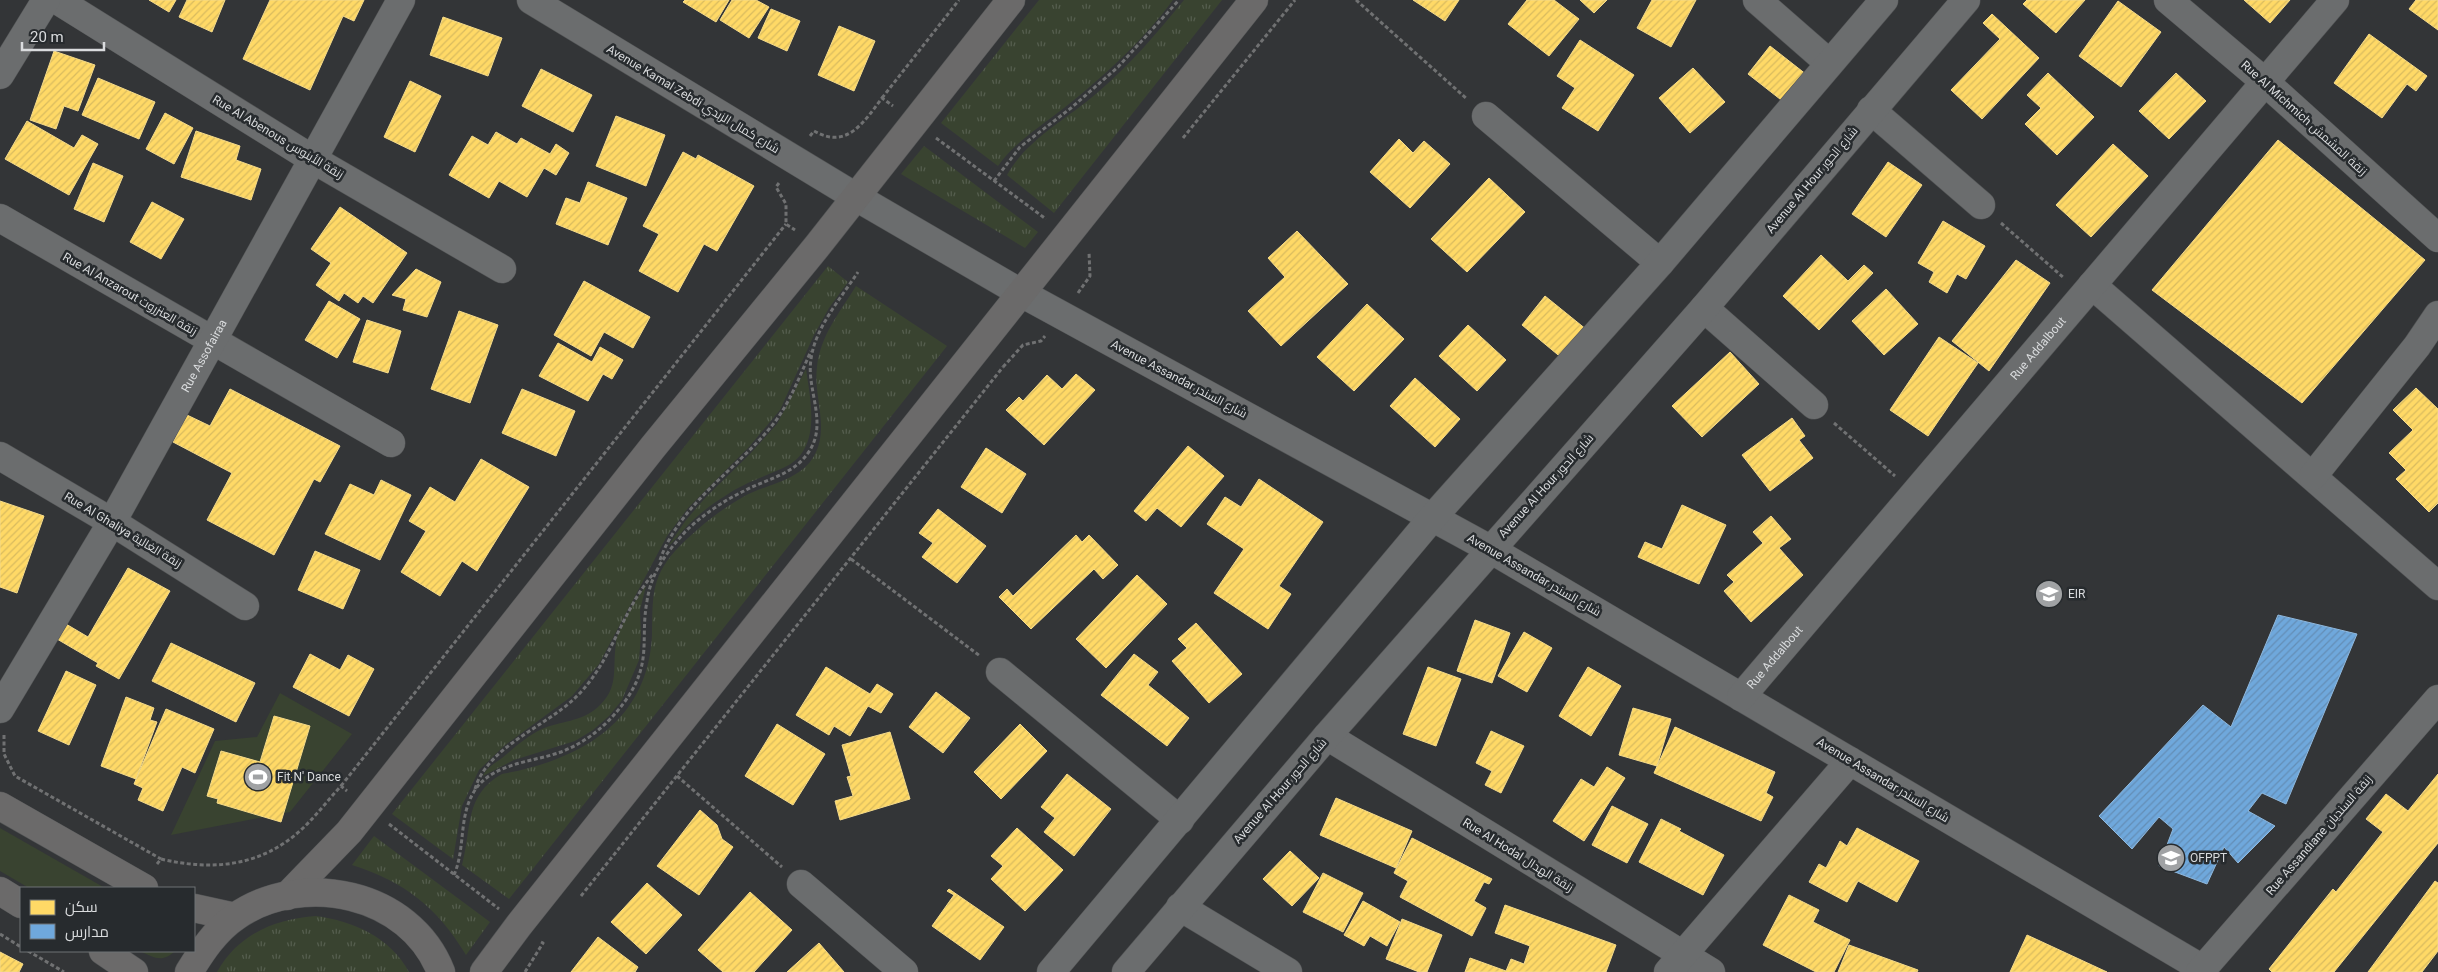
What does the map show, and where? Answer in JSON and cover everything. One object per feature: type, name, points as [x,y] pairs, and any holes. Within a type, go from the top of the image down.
[{"type":"main road","points":[[287,896],[330,854],[368,809],[653,447],[818,245],[1011,0]]},
{"type":"main road","points":[[487,970],[519,925],[1254,0]]},
{"type":"main road","points":[[0,806],[142,887]]},
{"type":"main road","points":[[0,891],[20,903]]},
{"type":"main road","points":[[189,972],[206,943],[235,917],[260,904],[287,896],[326,893],[346,894],[374,904],[400,919],[421,939],[441,972]]},
{"type":"main road","points":[[195,908],[235,917]]},
{"type":"main road","points":[[104,952],[134,972]]},
{"type":"street","points":[[0,75],[46,0]]},
{"type":"street","name":"Rue Al Abenous زنقة الأبنوس","points":[[57,0],[314,160],[502,269]]},
{"type":"street","name":"Rue Assofairaa","points":[[3,718],[401,0]]},
{"type":"street","name":"Avenue Kamal Zebdi شارع كمال الزبدي","points":[[531,0],[856,197]]},
{"type":"street","points":[[1757,0],[1829,63]]},
{"type":"street","points":[[1051,972],[1433,517],[1660,263],[1884,0]]},
{"type":"street","name":"Avenue Al Hour شارع الحور","points":[[1126,972],[1327,736],[1704,308],[1966,0]]},
{"type":"street","name":"Rue Al Michmich زنقة المشمش","points":[[2168,0],[2266,82],[2438,238]]},
{"type":"street","name":"Rue Addalbout","points":[[1741,697],[2335,0]]},
{"type":"street","points":[[1871,110],[1981,205]]},
{"type":"street","points":[[1486,116],[1660,263]]},
{"type":"street","name":"Avenue Assandar شارع السندر","points":[[856,197],[1021,293],[1490,549],[2201,970]]},
{"type":"street","name":"Rue Al Anzarout زنقة العنزروت","points":[[0,218],[391,443]]},
{"type":"street","points":[[2088,290],[2313,476],[2438,586]]},
{"type":"street","points":[[1704,308],[1814,405]]},
{"type":"street","points":[[2313,476],[2418,346],[2438,315]]},
{"type":"street","name":"Rue Al Ghaliya زنقة الغالية","points":[[0,456],[112,522],[245,606]]},
{"type":"street","points":[[1000,672],[1180,820]]},
{"type":"street","name":"Rue Assandiane زنقة السنديان","points":[[2201,970],[2438,699]]},
{"type":"street","name":"Rue Al Hodal زنقة الهدال","points":[[1327,736],[1675,964],[1711,972]]},
{"type":"street","points":[[1675,964],[1850,761]]},
{"type":"street","points":[[801,884],[904,972]]},
{"type":"street","points":[[1180,907],[1288,972]]},
{"type":"path","points":[[3,718],[4,754],[15,776],[161,859],[189,866],[214,866],[238,862],[261,855],[283,844],[302,829],[340,786],[786,224],[786,204],[776,187],[814,131],[829,137],[848,134],[858,128],[959,0]]},
{"type":"path","points":[[994,181],[1020,147],[1071,108],[1118,67],[1179,0]]},
{"type":"path","points":[[1177,146],[1295,0]]},
{"type":"path","points":[[1356,0],[1486,116]]},
{"type":"path","points":[[882,98],[1090,253]]},
{"type":"path","points":[[1981,205],[2088,290]]},
{"type":"path","points":[[786,224],[818,245]]},
{"type":"path","points":[[579,898],[1003,367],[1023,345],[1041,341],[1090,276],[1090,253],[1096,245]]},
{"type":"path","points":[[475,790],[490,775],[502,769],[561,752],[582,742],[615,716],[629,695],[644,660],[647,601],[658,565],[675,529],[707,491],[738,463],[774,423],[792,395],[814,344],[858,272]]},
{"type":"path","points":[[658,565],[682,536],[706,515],[743,491],[788,472],[800,463],[809,452],[817,428],[810,371],[814,344]]},
{"type":"path","points":[[977,350],[1003,367]]},
{"type":"path","points":[[1814,405],[1915,493]]},
{"type":"path","points":[[850,558],[1000,672]]},
{"type":"path","points":[[454,875],[461,855],[465,814],[478,780],[488,765],[520,738],[561,710],[586,686],[606,658],[634,599],[656,571]]},
{"type":"path","points":[[677,776],[801,884]]},
{"type":"path","points":[[340,786],[543,943]]},
{"type":"path","points":[[145,887],[161,859]]},
{"type":"path","points":[[0,934],[20,946]]},
{"type":"path","points":[[525,972],[549,936]]},
{"type":"path","points":[[30,952],[64,972]]},
{"type":"green space","points":[[1039,0],[1173,0],[1149,30],[1122,58],[1079,96],[1020,142],[998,166],[941,123]]},
{"type":"green space","points":[[1184,0],[1222,0],[1054,213],[1007,175],[1026,150],[1048,130],[1085,103],[1121,71]]},
{"type":"green space","points":[[924,146],[1038,232],[1025,248],[901,174]]},
{"type":"green space","points":[[828,266],[848,282],[829,308],[814,335],[780,410],[749,447],[688,508],[667,536],[599,664],[572,696],[504,746],[479,770],[462,806],[453,859],[392,814]]},
{"type":"green space","points":[[856,286],[947,346],[509,899],[462,865],[475,802],[490,782],[502,774],[531,768],[558,759],[583,747],[605,732],[623,714],[638,691],[648,665],[652,635],[654,590],[667,561],[707,521],[743,497],[791,477],[808,464],[814,456],[821,434],[816,378],[819,356],[826,335]]},
{"type":"green space","points":[[806,369],[810,396],[811,425],[809,438],[804,450],[795,460],[783,468],[739,487],[711,505],[693,520],[668,546],[686,520],[706,497],[750,454],[777,424]]},
{"type":"green space","points":[[646,586],[640,610],[639,660],[622,700],[609,716],[593,730],[575,741],[514,760],[483,776],[491,766],[531,735],[549,726],[585,716],[605,700],[610,692],[614,677],[617,637],[632,606]]},
{"type":"green space","name":"Fit N' Dance","points":[[280,693],[352,734],[290,812],[171,835],[215,741],[257,737]]},
{"type":"green space","points":[[0,828],[103,887],[27,887],[0,871]]},
{"type":"green space","points":[[374,836],[490,922],[466,955],[443,923],[418,898],[388,879],[352,865]]},
{"type":"green space","points":[[316,916],[330,918],[357,927],[381,940],[392,949],[409,972],[217,972],[236,948],[247,938],[259,931],[286,921]]},
{"type":"green space","points":[[142,952],[174,952],[162,958],[150,956]]},
{"type":"building: سكن","points":[[149,0],[176,0],[169,12]]},
{"type":"building: سكن","points":[[187,0],[225,0],[212,32],[179,17]]},
{"type":"building: سكن","points":[[270,0],[364,0],[354,21],[343,16],[310,90],[243,59]]},
{"type":"building: سكن","points":[[685,0],[729,0],[716,22],[683,2]]},
{"type":"building: سكن","points":[[732,0],[756,0],[769,7],[749,38],[720,20]]},
{"type":"building: سكن","points":[[1413,0],[1459,0],[1445,21]]},
{"type":"building: سكن","points":[[1527,0],[1554,0],[1579,19],[1549,56],[1508,24]]},
{"type":"building: سكن","points":[[1580,0],[1607,0],[1594,13]]},
{"type":"building: سكن","points":[[1652,0],[1696,0],[1671,47],[1637,28]]},
{"type":"building: سكن","points":[[2027,0],[2085,0],[2056,33],[2023,4]]},
{"type":"building: سكن","points":[[2244,0],[2290,0],[2270,23]]},
{"type":"building: سكن","points":[[2416,0],[2438,0],[2438,30],[2409,9]]},
{"type":"building: سكن","points":[[2118,1],[2161,32],[2121,87],[2079,56]]},
{"type":"building: سكن","points":[[771,9],[800,21],[787,51],[758,38]]},
{"type":"building: سكن","points":[[1992,14],[2039,58],[1982,119],[1951,90],[2000,39],[1983,23]]},
{"type":"building: سكن","points":[[443,17],[502,38],[488,76],[430,55]]},
{"type":"building: سكن","points":[[839,26],[875,41],[854,91],[818,75]]},
{"type":"building: سكن","points":[[2369,34],[2427,76],[2416,91],[2407,84],[2382,118],[2334,83]]},
{"type":"building: سكن","points":[[1580,40],[1634,75],[1598,131],[1562,108],[1575,88],[1557,76]]},
{"type":"building: سكن","points":[[1770,46],[1807,75],[1785,103],[1748,74]]},
{"type":"building: سكن","points":[[54,51],[95,65],[78,111],[64,106],[56,129],[30,120]]},
{"type":"building: سكن","points":[[1693,68],[1725,102],[1690,133],[1659,98]]},
{"type":"building: سكن","points":[[541,69],[592,95],[573,132],[522,106]]},
{"type":"building: سكن","points":[[2048,73],[2094,117],[2057,155],[2025,124],[2041,108],[2027,95]]},
{"type":"building: سكن","points":[[2176,73],[2206,101],[2169,139],[2139,111]]},
{"type":"building: سكن","points":[[98,78],[155,102],[139,139],[82,115]]},
{"type":"building: سكن","points":[[410,81],[441,96],[415,152],[384,137]]},
{"type":"building: سكن","points":[[165,113],[193,128],[174,164],[146,149]]},
{"type":"building: سكن","points":[[616,116],[665,135],[646,186],[596,166]]},
{"type":"building: سكن","points":[[27,121],[74,148],[82,135],[98,144],[69,195],[5,159]]},
{"type":"building: سكن","points":[[196,131],[240,146],[236,160],[261,169],[251,200],[181,177]]},
{"type":"building: سكن","points":[[496,132],[517,144],[521,138],[550,154],[556,144],[569,153],[556,175],[544,168],[527,197],[499,181],[489,198],[449,175],[472,136],[488,145]]},
{"type":"building: سكن","points":[[1399,139],[1413,153],[1424,141],[1450,164],[1410,208],[1370,172]]},
{"type":"building: سكن","points":[[2278,140],[2425,260],[2302,403],[2152,290]]},
{"type":"building: سكن","points":[[2113,144],[2148,176],[2091,237],[2056,205]]},
{"type":"building: سكن","points":[[683,152],[696,159],[698,155],[754,186],[717,251],[704,244],[678,292],[639,271],[659,234],[643,226]]},
{"type":"building: سكن","points":[[1888,162],[1922,185],[1886,237],[1852,214]]},
{"type":"building: سكن","points":[[93,163],[123,176],[104,222],[74,209]]},
{"type":"building: سكن","points":[[1489,178],[1525,212],[1467,272],[1431,239]]},
{"type":"building: سكن","points":[[588,182],[627,198],[608,245],[556,224],[566,198],[580,203]]},
{"type":"building: سكن","points":[[152,202],[184,219],[161,259],[130,242]]},
{"type":"building: سكن","points":[[340,207],[407,253],[373,303],[363,296],[358,303],[344,293],[339,301],[316,285],[331,263],[311,249]]},
{"type":"building: سكن","points":[[1943,221],[1985,246],[1966,279],[1957,274],[1947,293],[1929,282],[1934,272],[1918,263]]},
{"type":"building: سكن","points":[[1297,231],[1348,284],[1281,346],[1248,311],[1285,277],[1268,258]]},
{"type":"building: سكن","points":[[1821,255],[1848,281],[1864,265],[1873,273],[1819,330],[1783,296]]},
{"type":"building: سكن","points":[[2016,260],[2050,283],[1989,371],[1952,341]]},
{"type":"building: سكن","points":[[416,269],[441,282],[427,317],[403,310],[406,299],[392,295]]},
{"type":"building: سكن","points":[[584,281],[650,317],[633,348],[604,332],[591,356],[554,335]]},
{"type":"building: سكن","points":[[1886,289],[1918,324],[1884,355],[1852,321]]},
{"type":"building: سكن","points":[[1545,296],[1587,330],[1563,359],[1522,325]]},
{"type":"building: سكن","points":[[329,301],[360,319],[337,358],[305,340]]},
{"type":"building: سكن","points":[[1367,304],[1404,339],[1354,391],[1317,357]]},
{"type":"building: سكن","points":[[459,311],[498,325],[470,403],[431,389]]},
{"type":"building: سكن","points":[[367,320],[401,331],[388,373],[353,362]]},
{"type":"building: سكن","points":[[1468,325],[1506,360],[1477,391],[1439,356]]},
{"type":"building: سكن","points":[[1939,337],[1978,363],[1928,436],[1890,410]]},
{"type":"building: سكن","points":[[558,343],[592,362],[600,347],[623,360],[612,379],[603,374],[588,401],[539,376]]},
{"type":"building: سكن","points":[[1730,352],[1759,384],[1702,437],[1672,406]]},
{"type":"building: سكن","points":[[1076,374],[1095,390],[1044,445],[1006,410],[1019,397],[1023,401],[1047,375],[1062,389]]},
{"type":"building: سكن","points":[[1415,378],[1460,419],[1435,447],[1390,406]]},
{"type":"building: سكن","points":[[2416,388],[2438,409],[2438,503],[2429,512],[2396,479],[2406,470],[2389,453],[2413,430],[2393,410]]},
{"type":"building: سكن","points":[[230,389],[340,446],[320,482],[314,479],[274,555],[207,520],[232,473],[173,442],[187,415],[210,426]]},
{"type":"building: سكن","points":[[522,389],[575,411],[556,456],[502,433]]},
{"type":"building: سكن","points":[[1792,418],[1805,436],[1799,440],[1813,458],[1770,491],[1742,455]]},
{"type":"building: سكن","points":[[1188,446],[1224,476],[1181,527],[1157,508],[1146,521],[1134,511]]},
{"type":"building: سكن","points":[[986,448],[1026,474],[1002,513],[961,487]]},
{"type":"building: سكن","points":[[481,459],[529,487],[477,571],[462,561],[440,596],[401,572],[426,531],[409,521],[430,487],[455,502]]},
{"type":"building: سكن","points":[[1259,479],[1323,522],[1279,586],[1291,594],[1268,629],[1214,593],[1244,549],[1207,524],[1225,497],[1241,507]]},
{"type":"building: سكن","points":[[381,480],[411,495],[380,560],[325,534],[350,484],[374,495]]},
{"type":"building: سكن","points":[[0,501],[44,516],[17,593],[0,587]]},
{"type":"building: سكن","points":[[1682,505],[1726,525],[1699,584],[1638,557],[1645,542],[1662,549]]},
{"type":"building: سكن","points":[[938,509],[986,546],[957,583],[922,557],[933,543],[919,533]]},
{"type":"building: سكن","points":[[1771,516],[1791,539],[1779,548],[1803,575],[1751,622],[1724,591],[1734,582],[1727,575],[1763,543],[1753,532]]},
{"type":"building: سكن","points":[[1076,535],[1082,542],[1089,535],[1118,565],[1103,579],[1094,569],[1031,629],[999,597],[1007,589],[1013,596]]},
{"type":"building: سكن","points":[[315,551],[360,570],[343,609],[298,590]]},
{"type":"building: سكن","points":[[128,568],[170,591],[119,679],[96,666],[98,663],[57,639],[66,624],[88,637]]},
{"type":"building: سكن","points":[[1137,575],[1167,604],[1106,668],[1076,639]]},
{"type":"building: سكن","points":[[1475,620],[1510,633],[1492,683],[1457,671]]},
{"type":"building: سكن","points":[[1196,623],[1242,674],[1209,703],[1172,661],[1187,648],[1178,639]]},
{"type":"building: سكن","points":[[1524,632],[1552,648],[1527,692],[1498,676]]},
{"type":"building: سكن","points":[[171,643],[255,683],[236,722],[152,681]]},
{"type":"building: سكن","points":[[310,654],[340,670],[348,655],[374,669],[349,716],[293,687]]},
{"type":"building: سكن","points":[[1134,654],[1158,672],[1148,685],[1189,718],[1167,746],[1101,695]]},
{"type":"building: سكن","points":[[826,667],[870,694],[877,684],[893,694],[881,713],[868,706],[850,736],[834,726],[829,735],[796,715]]},
{"type":"building: سكن","points":[[1428,667],[1461,679],[1436,746],[1403,734]]},
{"type":"building: سكن","points":[[1588,667],[1621,686],[1591,736],[1559,716]]},
{"type":"building: سكن","points":[[66,671],[96,685],[69,745],[38,731]]},
{"type":"building: سكن","points":[[936,692],[970,718],[943,753],[909,727]]},
{"type":"building: سكن","points":[[126,697],[154,708],[150,720],[157,722],[136,779],[101,766]]},
{"type":"building: سكن","points":[[1633,708],[1671,719],[1657,766],[1619,755]]},
{"type":"building: سكن","points":[[166,709],[214,729],[195,773],[182,767],[163,811],[138,800],[143,788],[134,784]]},
{"type":"building: سكن","points":[[274,716],[310,726],[281,822],[217,803],[218,799],[207,796],[221,751],[260,762]]},
{"type":"building: سكن","points":[[777,724],[825,754],[793,805],[745,776]]},
{"type":"building: سكن","points":[[1020,724],[1047,751],[1001,799],[974,772]]},
{"type":"building: سكن","points":[[1675,727],[1775,772],[1766,793],[1773,797],[1761,821],[1654,773]]},
{"type":"building: سكن","points":[[1491,731],[1524,746],[1501,793],[1485,785],[1492,771],[1476,763]]},
{"type":"building: سكن","points":[[890,732],[910,799],[840,820],[835,801],[853,796],[847,777],[851,776],[842,745]]},
{"type":"building: سكن","points":[[1607,767],[1625,778],[1584,841],[1553,821],[1581,779],[1594,787]]},
{"type":"building: سكن","points":[[1067,774],[1111,809],[1074,856],[1044,832],[1055,818],[1041,807]]},
{"type":"building: سكن","points":[[2438,774],[2438,843],[2334,972],[2272,972],[2269,969],[2333,889],[2336,892],[2383,832],[2366,819],[2386,794],[2408,811]]},
{"type":"building: سكن","points":[[1336,798],[1412,831],[1396,868],[1320,835]]},
{"type":"building: سكن","points":[[1612,806],[1648,824],[1627,863],[1592,845]]},
{"type":"building: سكن","points":[[700,810],[717,825],[722,839],[733,847],[699,895],[657,866]]},
{"type":"building: سكن","points":[[1661,819],[1724,855],[1703,895],[1639,862]]},
{"type":"building: سكن","points":[[1017,828],[1063,870],[1025,911],[991,879],[1003,866],[991,856]]},
{"type":"building: سكن","points":[[1857,828],[1919,861],[1897,902],[1858,881],[1847,902],[1809,882],[1819,864],[1826,868],[1840,841],[1847,846]]},
{"type":"building: سكن","points":[[1412,838],[1492,879],[1489,884],[1484,882],[1474,901],[1486,908],[1472,936],[1400,897],[1408,881],[1394,873]]},
{"type":"building: سكن","points":[[1290,851],[1319,878],[1292,906],[1263,879]]},
{"type":"building: سكن","points":[[1323,873],[1363,893],[1343,932],[1303,912]]},
{"type":"building: سكن","points":[[2435,881],[2438,883],[2438,951],[2422,972],[2368,972]]},
{"type":"building: سكن","points":[[647,883],[682,915],[646,954],[611,922]]},
{"type":"building: سكن","points":[[949,889],[1004,927],[980,960],[932,926],[954,895],[947,891]]},
{"type":"building: سكن","points":[[750,892],[792,930],[754,972],[723,972],[698,950]]},
{"type":"building: سكن","points":[[1789,895],[1819,910],[1813,922],[1850,940],[1834,972],[1816,972],[1763,945]]},
{"type":"building: سكن","points":[[1363,901],[1400,922],[1387,946],[1370,936],[1364,946],[1344,935]]},
{"type":"building: سكن","points":[[1505,905],[1616,945],[1606,972],[1465,972],[1470,958],[1506,971],[1511,959],[1524,964],[1530,946],[1495,933]]},
{"type":"building: سكن","points":[[1402,919],[1442,935],[1427,972],[1419,972],[1386,959]]},
{"type":"building: سكن","points":[[2027,935],[2107,972],[2010,972]]},
{"type":"building: سكن","points":[[598,937],[638,967],[635,972],[571,972]]},
{"type":"building: سكن","points":[[819,943],[844,972],[787,972]]},
{"type":"building: سكن","points":[[1849,945],[1918,970],[1917,972],[1838,972]]},
{"type":"building: سكن","points":[[0,952],[23,964],[19,972],[0,972]]},
{"type":"building: مدارس","points":[[2278,615],[2357,634],[2286,804],[2262,793],[2248,811],[2275,826],[2238,863],[2224,847],[2207,884],[2159,866],[2173,829],[2159,817],[2132,849],[2099,816],[2203,705],[2231,727]]},
{"type":"place","name":"EIR","points":[[2049,594]]},
{"type":"place","name":"Fit N' Dance","points":[[258,777]]},
{"type":"place","name":"OFPPT","points":[[2171,858]]}]
